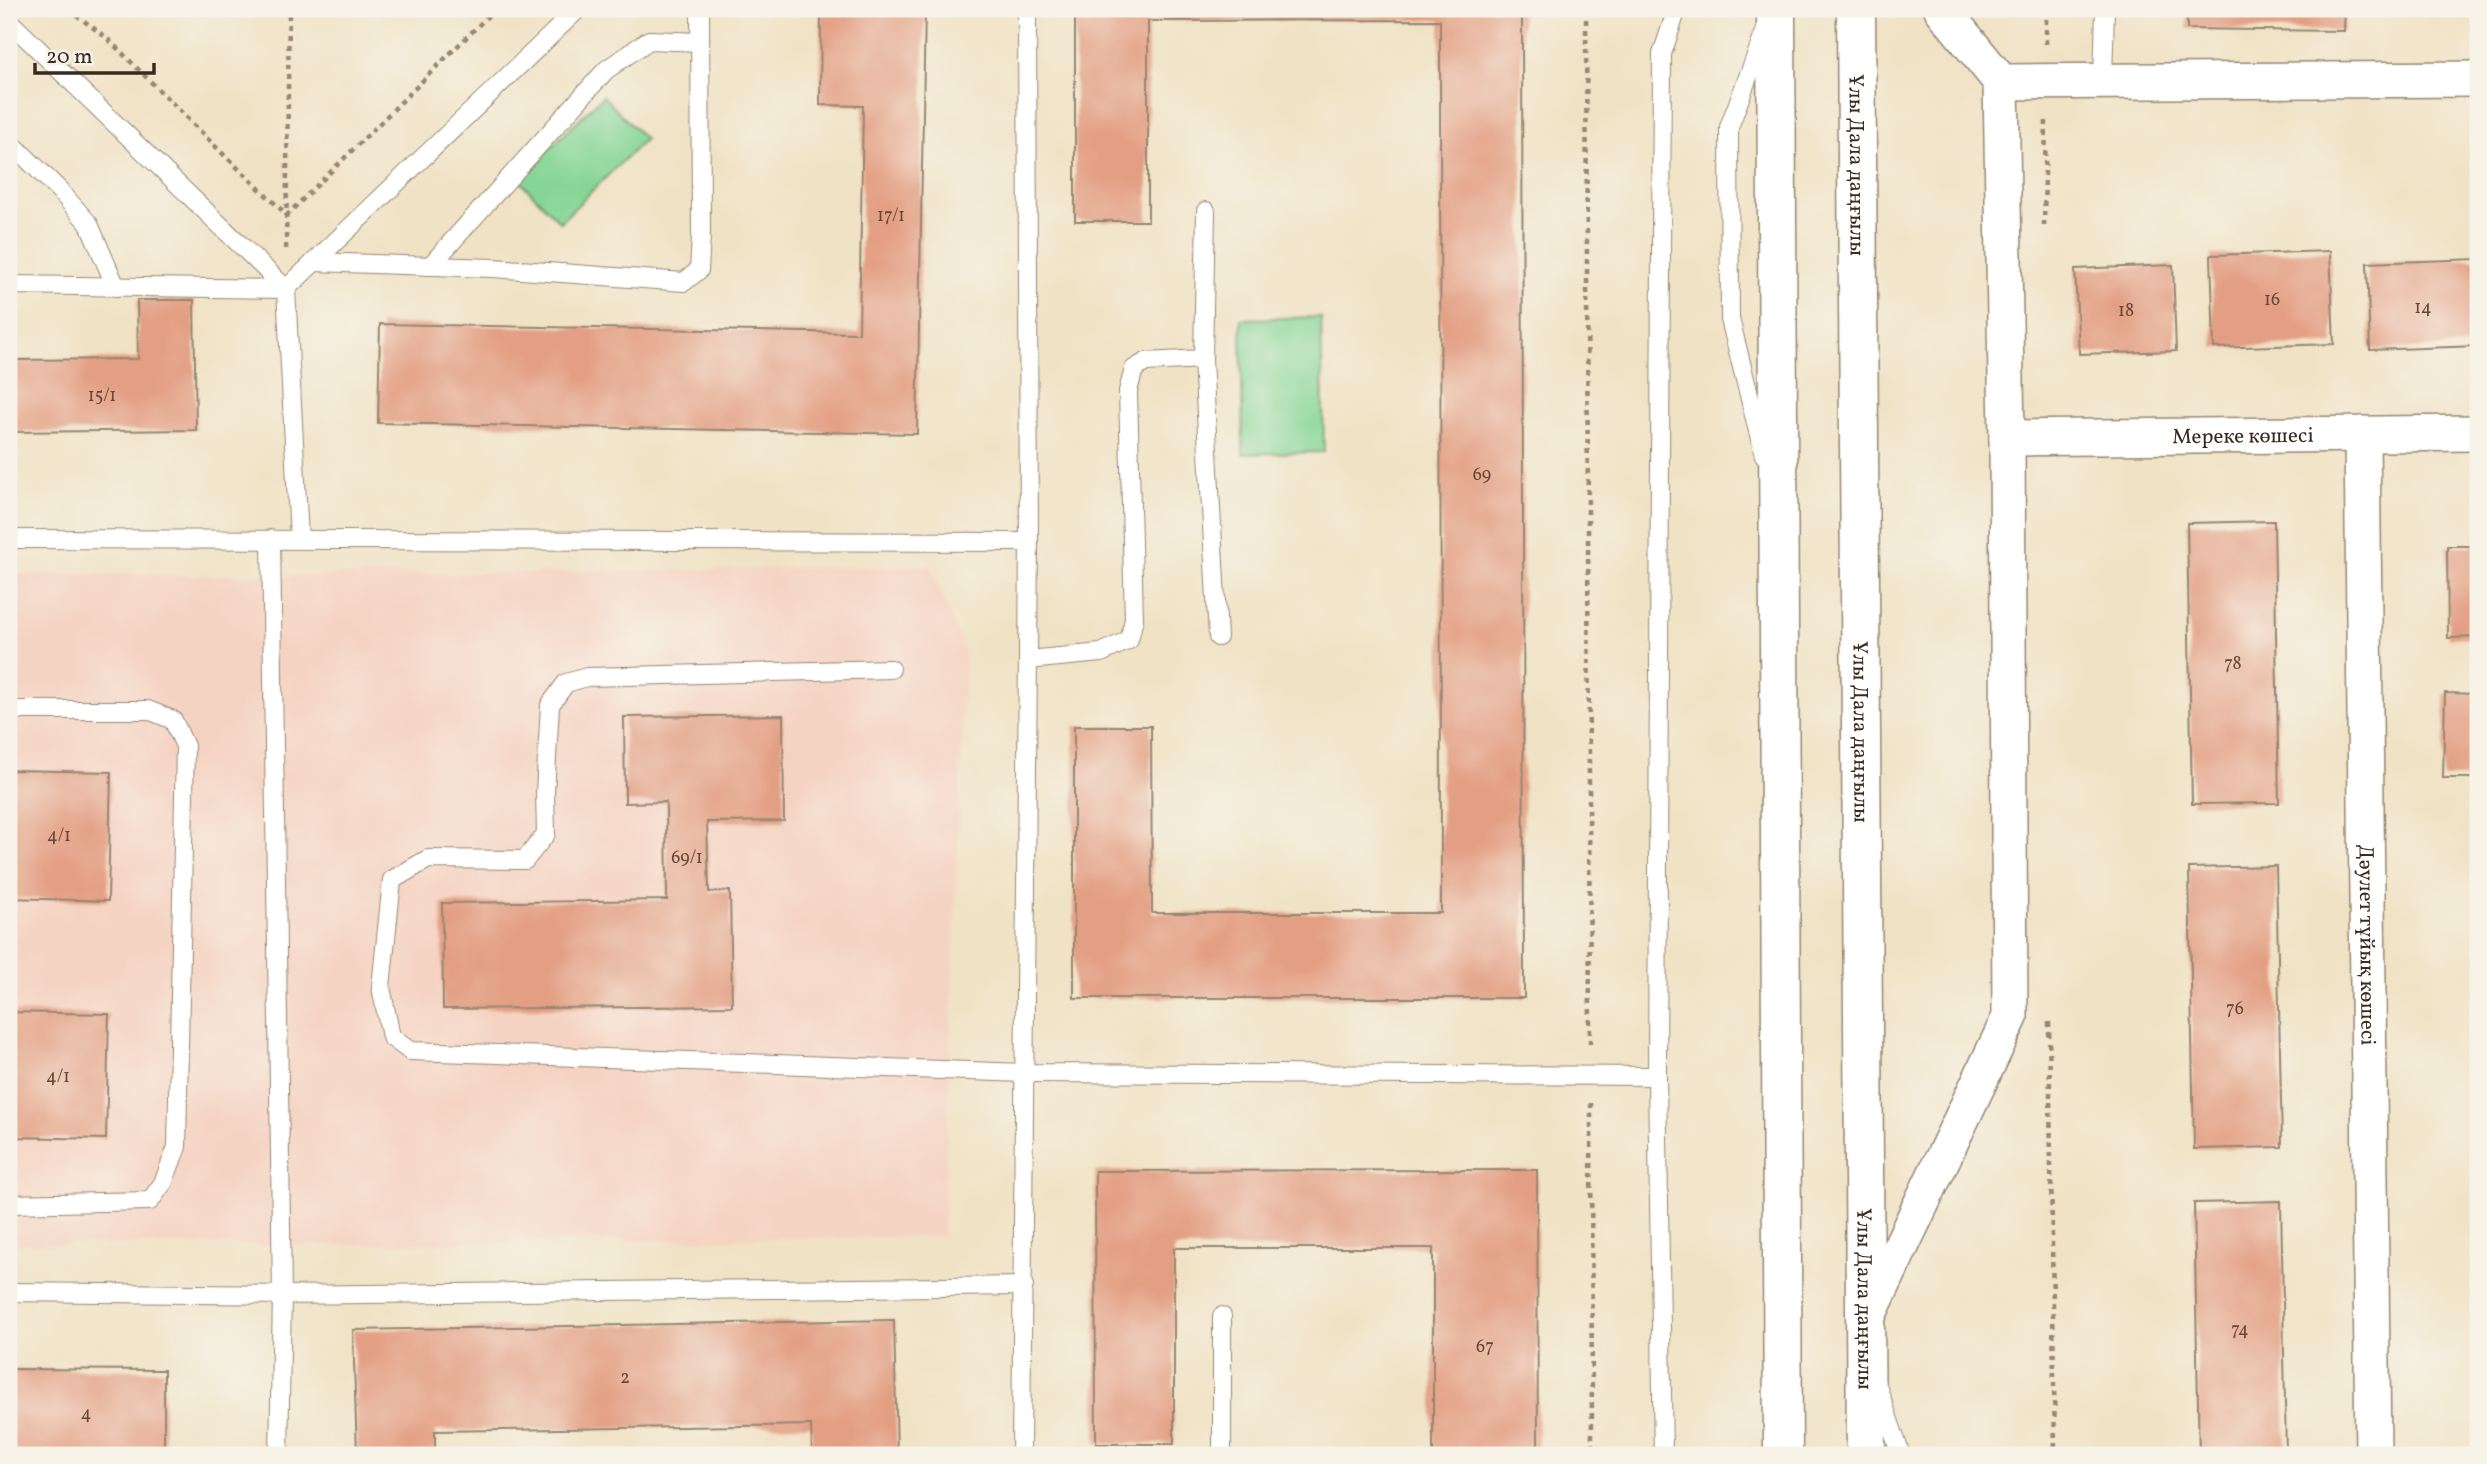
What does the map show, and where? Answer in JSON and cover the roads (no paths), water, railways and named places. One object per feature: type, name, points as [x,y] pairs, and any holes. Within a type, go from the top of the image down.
[{"type":"main road","points":[[1774,9],[1783,1455]]},
{"type":"main road","name":"Ұлы Дала даңғылы","points":[[1856,9],[1866,1455]]},
{"type":"street","points":[[1866,1338],[2010,1017],[2007,438],[2001,82],[1942,9]]},
{"type":"street","points":[[2001,82],[2478,79]]},
{"type":"street","name":"Мереке көшесі","points":[[2007,438],[2478,433]]},
{"type":"street","name":"Дәулет тұйық көшесі","points":[[2362,434],[2373,1455]]},
{"type":"lane","points":[[9,285],[286,289],[578,9]]},
{"type":"lane","points":[[314,262],[493,268],[684,282],[699,270],[701,236],[700,9]]},
{"type":"lane","points":[[1021,1455],[1029,542],[1027,9]]},
{"type":"lane","points":[[1663,1455],[1657,1076],[1662,54],[1677,9]]},
{"type":"lane","points":[[2103,81],[2105,9]]},
{"type":"lane","points":[[9,21],[286,289],[299,538]]},
{"type":"lane","points":[[430,266],[606,70],[649,40],[700,42]]},
{"type":"lane","points":[[9,141],[89,224],[116,287]]},
{"type":"lane","points":[[1206,211],[1203,359],[1218,637]]},
{"type":"lane","points":[[1028,660],[1101,653],[1129,640],[1134,619],[1128,391],[1134,369],[1146,362],[1203,359]]},
{"type":"lane","points":[[271,538],[282,1295],[279,1455]]},
{"type":"lane","points":[[9,539],[1029,542]]},
{"type":"lane","points":[[891,668],[587,677],[566,683],[551,705],[545,793],[546,834],[525,860],[428,859],[392,880],[381,987],[391,1037],[410,1051],[1026,1073],[1657,1076]]},
{"type":"lane","points":[[9,710],[148,710],[173,720],[185,746],[177,1147],[163,1184],[150,1201],[9,1203]]},
{"type":"lane","points":[[9,1292],[282,1295],[1024,1286]]},
{"type":"lane","points":[[1222,1316],[1222,1455]]},
{"type":"lane","points":[[1866,1338],[1902,1455]]}]
